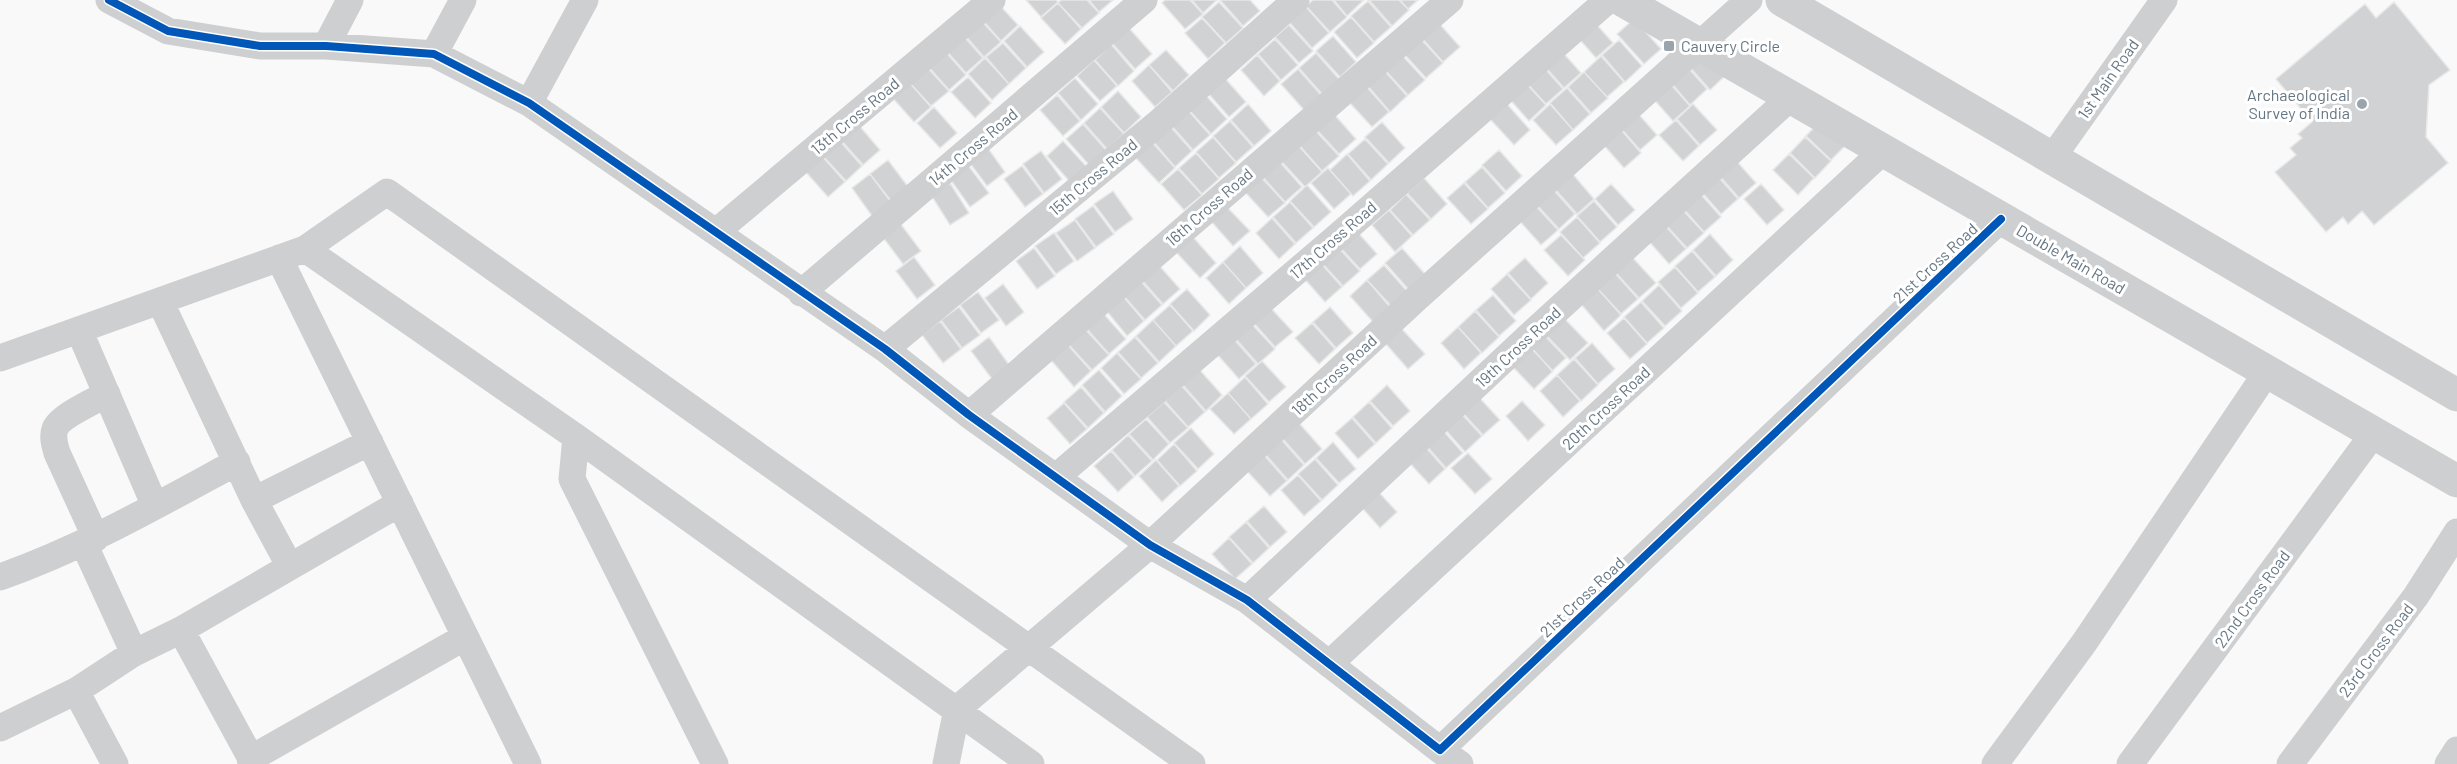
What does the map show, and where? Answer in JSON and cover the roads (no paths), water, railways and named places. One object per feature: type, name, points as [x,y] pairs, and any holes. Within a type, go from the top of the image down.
[{"type":"street","points":[[326,46],[350,0]]},
{"type":"street","points":[[122,3],[168,31],[260,46],[326,46],[434,54],[463,0]]},
{"type":"street","points":[[529,103],[585,0]]},
{"type":"street","name":"13th Cross Road","points":[[717,231],[992,0]]},
{"type":"street","name":"14th Cross Road","points":[[801,293],[1144,0]]},
{"type":"street","name":"15th Cross Road","points":[[885,349],[1157,124],[1296,0]]},
{"type":"street","name":"16th Cross Road","points":[[969,415],[1449,0]]},
{"type":"street","name":"17th Cross Road","points":[[1056,477],[1338,236],[1608,0]]},
{"type":"street","name":"Double Main Road","points":[[1622,0],[2457,481]]},
{"type":"street","name":"18th Cross Road","points":[[957,709],[1150,545],[1419,296],[1749,0]]},
{"type":"street","points":[[1782,0],[2457,395]]},
{"type":"street","name":"1st Main Road","points":[[2052,158],[2160,1]]},
{"type":"street","name":"21st Cross Road","points":[[434,54],[529,103],[717,231],[801,293],[885,349],[969,415],[1150,545],[1246,600],[1450,757],[2001,219]]},
{"type":"street","name":"19th Cross Road","points":[[1246,600],[1530,335],[1791,97]]},
{"type":"street","name":"20th Cross Road","points":[[1329,664],[1883,151]]},
{"type":"street","points":[[0,358],[305,249],[387,192],[1192,764]]},
{"type":"street","points":[[305,249],[576,437],[1031,764]]},
{"type":"street","points":[[279,258],[528,764]]},
{"type":"street","points":[[160,301],[254,500],[289,565]]},
{"type":"street","points":[[79,330],[155,506]]},
{"type":"street","points":[[1995,764],[2084,643],[2267,372]]},
{"type":"street","points":[[106,394],[59,422],[54,431],[54,441],[134,653]]},
{"type":"street","name":"22nd Cross Road","points":[[2130,764],[2374,433]]},
{"type":"street","points":[[576,437],[572,479],[715,764]]},
{"type":"street","points":[[254,500],[370,442]]},
{"type":"street","points":[[0,577],[41,563],[90,541],[237,462]]},
{"type":"street","points":[[0,728],[76,691],[134,653],[180,630],[399,503]]},
{"type":"street","name":"23rd Cross Road","points":[[2290,764],[2416,596],[2457,532]]},
{"type":"street","points":[[180,630],[252,762],[465,637]]},
{"type":"street","points":[[76,691],[114,764]]},
{"type":"street","points":[[946,764],[957,709]]},
{"type":"street","points":[[2448,764],[2457,750]]},
{"type":"place","name":"Cauvery Circle","points":[[1669,46]]},
{"type":"place","name":"Archaeological Survey of India","points":[[2362,104]]}]
